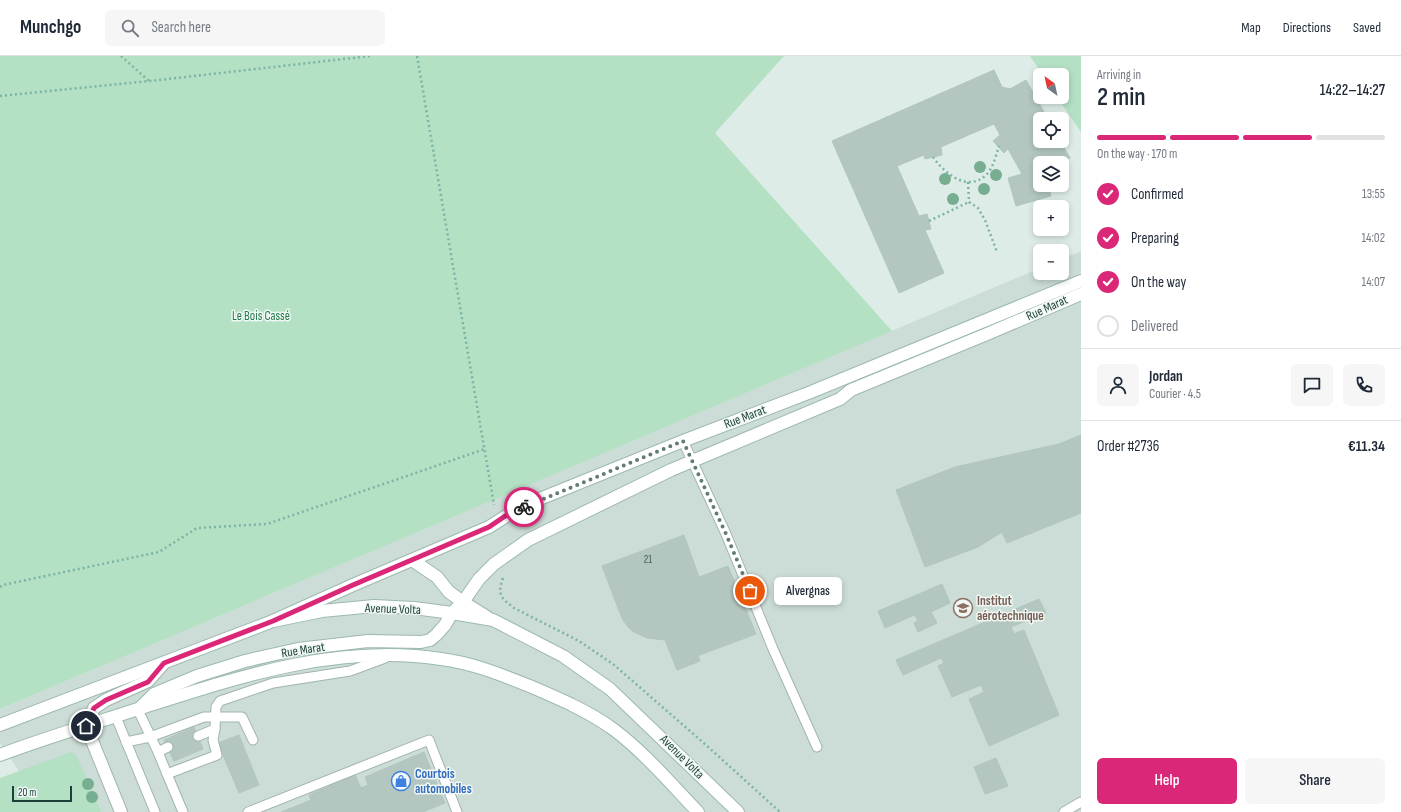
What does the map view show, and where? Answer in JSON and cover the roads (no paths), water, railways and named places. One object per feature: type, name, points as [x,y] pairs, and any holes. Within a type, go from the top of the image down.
[{"type":"main road","name":"Rue Marat","points":[[273,621],[489,527],[511,512],[542,498],[683,441],[811,392],[1081,280]]},
{"type":"main road","name":"Rue Marat","points":[[138,710],[154,694],[197,676],[245,661],[298,649],[368,641],[420,642],[430,640],[436,635],[452,613],[463,602],[479,579],[494,564],[528,540],[671,470],[840,399],[851,390],[1081,294]]},
{"type":"main road","points":[[412,560],[437,577],[449,592],[493,620]]},
{"type":"main road","name":"Avenue Volta","points":[[0,725],[273,621],[322,611],[374,606],[414,608],[493,620],[563,656],[610,689],[738,812]]},
{"type":"main road","name":"Avenue Volta","points":[[0,755],[198,690],[252,674],[340,657],[394,654],[441,659],[473,665],[562,699],[589,713],[629,742],[698,812]]},
{"type":"main road","points":[[122,812],[86,726],[94,708],[106,700],[148,682],[164,663]]},
{"type":"lane","points":[[683,441],[726,534],[773,649],[817,748]]},
{"type":"lane","points":[[167,774],[216,755],[213,740],[216,707],[220,701],[273,683],[350,671],[394,654]]},
{"type":"lane","points":[[138,710],[158,752],[183,812]]},
{"type":"lane","points":[[126,742],[150,737],[204,717],[216,716],[242,717],[253,740]]},
{"type":"lane","points":[[116,717],[155,812]]},
{"type":"lane","points":[[198,736],[214,728]]},
{"type":"lane","points":[[248,812],[429,740],[456,812]]},
{"type":"lane","points":[[158,752],[168,747]]},
{"type":"lane","points":[[1064,812],[1081,802]]},
{"type":"place","name":"Alvergnas","points":[[750,591]]},
{"type":"place","name":"Institut aérotechnique","points":[[963,608]]},
{"type":"place","name":"Courtois automobiles","points":[[401,781]]},
{"type":"park label","name":"Le Bois Cassé","points":[[261,316]]}]
